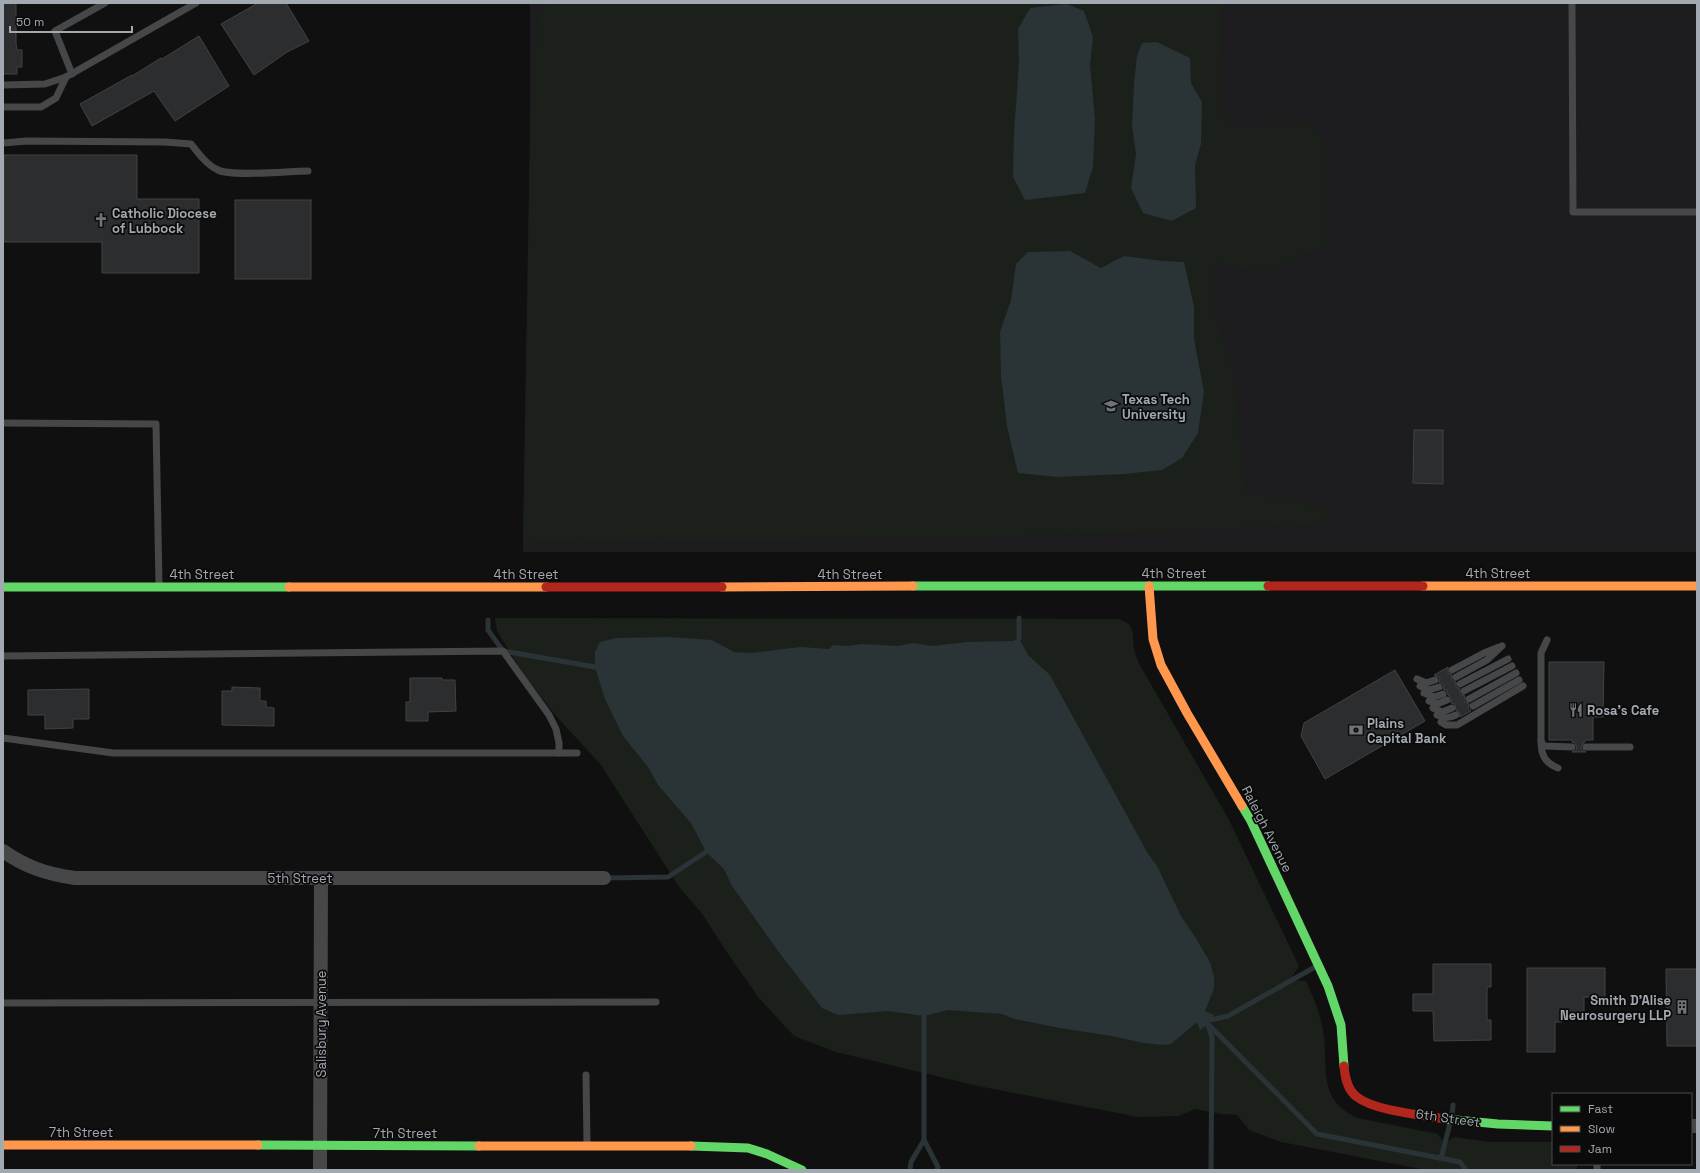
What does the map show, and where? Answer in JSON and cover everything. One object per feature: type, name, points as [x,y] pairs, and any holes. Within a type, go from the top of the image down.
[{"type":"main road","name":"Raleigh Avenue","points":[[1149,586],[1153,639],[1161,665],[1187,713],[1251,821],[1328,986],[1341,1025],[1345,1081],[1350,1089]]},
{"type":"main road","name":"4th Street","points":[[3,587],[1697,586]]},
{"type":"main road","name":"6th Street","points":[[1350,1089],[1356,1097],[1382,1108],[1472,1122],[1552,1126]]},
{"type":"main road","name":"7th Street","points":[[3,1144],[723,1146],[748,1148],[767,1154],[802,1170]]},
{"type":"street","name":"5th Street","points":[[3,851],[20,863],[32,868],[51,875],[75,878],[604,878]]},
{"type":"street","name":"Salisbury Avenue","points":[[320,1170],[321,878]]},
{"type":"lane","points":[[3,107],[42,107],[56,98],[69,75],[55,31],[105,3]]},
{"type":"lane","points":[[3,85],[45,84],[69,75],[196,3]]},
{"type":"lane","points":[[1572,3],[1573,212],[1697,212]]},
{"type":"lane","points":[[3,143],[27,141],[166,142],[191,144],[202,158],[218,170],[240,174],[308,171]]},
{"type":"lane","points":[[3,423],[156,424],[159,586]]},
{"type":"lane","points":[[1547,640],[1540,653],[1540,741],[1542,755],[1546,761],[1558,768]]},
{"type":"lane","points":[[1452,670],[1484,653],[1502,646],[1488,660],[1456,677]]},
{"type":"lane","points":[[3,656],[503,651],[549,715],[556,729],[559,742],[559,753]]},
{"type":"lane","points":[[1460,684],[1508,659]]},
{"type":"lane","points":[[1464,691],[1512,666]]},
{"type":"lane","points":[[1435,680],[1426,683],[1419,682],[1429,690],[1439,687]]},
{"type":"lane","points":[[1469,699],[1519,680]]},
{"type":"lane","points":[[1473,706],[1519,680]]},
{"type":"lane","points":[[1441,722],[1446,725],[1457,725],[1519,680]]},
{"type":"lane","points":[[1424,693],[1434,697],[1445,697],[1437,704],[1429,700]]},
{"type":"lane","points":[[1433,708],[1442,712],[1452,708]]},
{"type":"lane","points":[[1437,715],[1442,718],[1447,718],[1456,715]]},
{"type":"lane","points":[[3,738],[113,753],[577,753]]},
{"type":"lane","points":[[1540,741],[1544,746],[1572,747]]},
{"type":"lane","points":[[1586,747],[1630,747]]},
{"type":"lane","points":[[3,1004],[656,1002]]},
{"type":"lane","points":[[586,1075],[587,1146]]},
{"type":"shaded area","name":"Texas Tech University","points":[[530,3],[1697,3],[1697,552],[523,552],[530,133]]},
{"type":"shaded area","name":"Texas Tech University","points":[[545,3],[1221,3],[1219,108],[1236,128],[1310,124],[1326,144],[1328,244],[1266,273],[1216,263],[1213,311],[1233,370],[1246,494],[1292,498],[1329,511],[1326,525],[941,539],[523,542],[530,133],[537,29]]},
{"type":"shaded area","points":[[1067,4],[1084,11],[1093,37],[1090,65],[1095,119],[1093,167],[1085,193],[1025,200],[1013,177],[1014,133],[1019,63],[1018,29],[1030,8]]},
{"type":"shaded area","points":[[1157,42],[1190,58],[1191,83],[1202,102],[1201,144],[1195,165],[1196,208],[1172,221],[1143,213],[1131,188],[1136,154],[1132,126],[1137,56],[1142,43]]},
{"type":"shaded area","points":[[1070,251],[1101,268],[1124,256],[1184,262],[1194,307],[1194,339],[1204,392],[1198,433],[1182,458],[1162,470],[1124,474],[1058,477],[1018,473],[1007,426],[1001,376],[1000,332],[1011,300],[1016,264],[1028,252]]},
{"type":"shaded area","points":[[495,618],[1117,619],[1123,621],[1130,626],[1132,630],[1134,651],[1141,667],[1229,820],[1299,966],[1292,977],[1293,980],[1306,981],[1322,1023],[1325,1043],[1327,1080],[1330,1091],[1336,1102],[1358,1118],[1438,1134],[1443,1141],[1447,1142],[1454,1137],[1489,1142],[1552,1142],[1552,1165],[1577,1165],[1577,1170],[1426,1170],[1281,1142],[1249,1130],[1237,1115],[1221,1114],[1195,1109],[1178,1116],[1138,1117],[978,1086],[836,1052],[794,1036],[759,998],[703,915],[679,887],[601,765],[556,716],[524,675],[497,631]]},
{"type":"shaded area","points":[[668,637],[712,640],[734,652],[751,653],[800,647],[829,649],[833,645],[847,646],[862,644],[898,646],[913,643],[933,646],[967,642],[1013,641],[1019,638],[1028,655],[1050,675],[1147,852],[1157,866],[1181,916],[1210,962],[1214,977],[1214,989],[1205,1011],[1214,1015],[1208,1024],[1200,1030],[1197,1022],[1171,1044],[1163,1045],[1143,1043],[1112,1036],[1060,1028],[1015,1019],[1002,1014],[948,1010],[924,1016],[888,1011],[838,1015],[822,1008],[778,951],[732,886],[724,869],[706,852],[691,823],[658,785],[648,767],[623,736],[605,699],[595,667],[595,652],[600,642],[616,638]]},
{"type":"building","points":[[3,3],[16,3],[16,44],[17,50],[22,50],[22,67],[17,67],[17,74],[3,74]]},
{"type":"building","points":[[258,3],[286,3],[309,41],[287,52],[254,75],[221,24]]},
{"type":"building","points":[[199,36],[229,86],[175,121],[154,91],[92,126],[80,104],[132,76],[161,58],[162,59]]},
{"type":"building","name":"Catholic Diocese of Lubbock","points":[[4,155],[137,155],[137,199],[199,199],[199,273],[102,273],[102,242],[4,242]]},
{"type":"building","name":"Catholic Diocese of Lubbock","points":[[235,200],[311,200],[311,279],[235,279]]},
{"type":"building","points":[[1414,430],[1443,430],[1443,484],[1413,483]]},
{"type":"building","name":"Rosa's Cafe","points":[[1549,662],[1604,662],[1603,717],[1593,717],[1593,740],[1586,740],[1581,747],[1582,750],[1586,752],[1572,752],[1576,750],[1577,747],[1572,740],[1549,740]]},
{"type":"building","points":[[1448,667],[1448,673],[1452,675],[1452,680],[1456,682],[1456,687],[1460,689],[1460,694],[1465,696],[1464,701],[1469,704],[1468,708],[1471,711],[1460,717],[1460,713],[1456,710],[1455,704],[1451,703],[1451,698],[1447,691],[1443,689],[1444,685],[1439,682],[1440,678],[1434,675]]},
{"type":"building","name":"Plains Capital Bank","points":[[1395,670],[1425,721],[1325,779],[1301,736],[1304,723]]},
{"type":"building","points":[[410,678],[442,678],[442,680],[455,680],[456,711],[428,712],[428,721],[406,721],[406,702],[410,702]]},
{"type":"building","points":[[232,687],[260,688],[260,701],[266,701],[266,707],[274,708],[274,726],[222,725],[222,691],[232,691]]},
{"type":"building","points":[[89,689],[89,719],[73,719],[73,728],[45,729],[45,715],[28,715],[28,690]]},
{"type":"building","points":[[1433,964],[1491,964],[1491,987],[1487,987],[1487,1020],[1491,1020],[1491,1040],[1434,1041],[1433,1011],[1413,1011],[1413,994],[1433,994]]},
{"type":"building","points":[[1527,968],[1605,968],[1605,997],[1584,997],[1584,1014],[1562,1014],[1562,1022],[1555,1022],[1555,1052],[1527,1052]]},
{"type":"building","name":"Smith D'Alise Neurosurgery LLP","points":[[1666,969],[1697,969],[1697,1046],[1667,1046]]},
{"type":"waterway","points":[[1019,618],[1019,638]]},
{"type":"waterway","points":[[488,620],[488,630],[503,651],[595,667]]},
{"type":"waterway","points":[[605,878],[668,877],[706,852]]},
{"type":"waterway","points":[[1211,1020],[1228,1016],[1315,967]]},
{"type":"waterway","points":[[910,1170],[911,1162],[924,1140],[924,1016]]},
{"type":"waterway","points":[[1208,1024],[1317,1134],[1460,1162],[1466,1170]]},
{"type":"waterway","points":[[1208,1026],[1212,1037],[1211,1170]]},
{"type":"waterway","points":[[1452,1116],[1453,1105]]},
{"type":"waterway","points":[[1439,1158],[1442,1155],[1450,1123]]},
{"type":"waterway","points":[[924,1140],[938,1167],[937,1170]]},
{"type":"traffic: fast","points":[[913,586],[1268,586]]},
{"type":"traffic: fast","points":[[3,587],[289,587]]},
{"type":"traffic: fast","points":[[1242,806],[1251,821],[1328,986],[1341,1025],[1344,1066]]},
{"type":"traffic: fast","points":[[1445,1119],[1498,1124],[1552,1126]]},
{"type":"traffic: fast","points":[[258,1145],[479,1146]]},
{"type":"traffic: fast","points":[[691,1146],[748,1148],[767,1154],[802,1170]]},
{"type":"traffic: slow","points":[[722,587],[913,586]]},
{"type":"traffic: slow","points":[[1149,586],[1153,639],[1161,665],[1187,713],[1242,806]]},
{"type":"traffic: slow","points":[[1423,586],[1697,586]]},
{"type":"traffic: slow","points":[[289,587],[546,587]]},
{"type":"traffic: slow","points":[[3,1145],[258,1145]]},
{"type":"traffic: slow","points":[[479,1146],[691,1146]]},
{"type":"traffic: jam","points":[[1268,586],[1423,586]]},
{"type":"traffic: jam","points":[[546,587],[722,587]]},
{"type":"traffic: jam","points":[[1344,1066],[1346,1079],[1351,1091],[1365,1102],[1399,1112],[1445,1119]]},
{"type":"place","name":"Catholic Diocese of Lubbock","points":[[101,220]]},
{"type":"place","name":"Texas Tech University","points":[[1111,406]]},
{"type":"place","name":"Rosa's Cafe","points":[[1576,710]]},
{"type":"place","name":"Plains Capital Bank","points":[[1356,730]]},
{"type":"place","name":"Smith D'Alise Neurosurgery LLP","points":[[1682,1007]]}]
